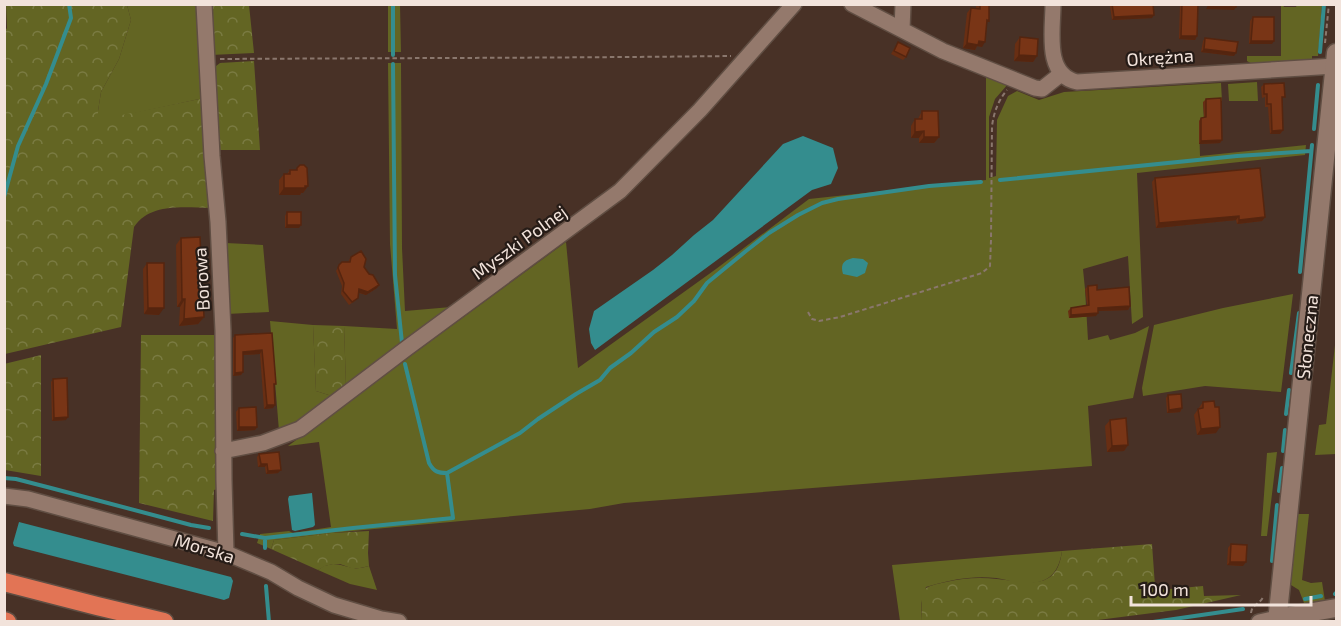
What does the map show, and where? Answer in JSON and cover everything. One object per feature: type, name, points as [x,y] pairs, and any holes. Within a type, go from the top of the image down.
[{"type":"highway","points":[[4,582],[164,621]]},
{"type":"main road","name":"Słoneczna","points":[[1277,620],[1332,55]]},
{"type":"main road","points":[[1277,620],[1336,608]]},
{"type":"street","name":"Borowa","points":[[204,4],[224,366],[223,451],[226,553]]},
{"type":"street","name":"Myszki Polnej","points":[[223,451],[263,443],[300,429],[611,198],[638,174],[700,110],[794,4]]},
{"type":"street","points":[[852,4],[960,59],[1039,89],[1047,86],[1062,74],[1053,61],[1053,4]]},
{"type":"street","points":[[902,30],[903,4]]},
{"type":"street","name":"Okrężna","points":[[1062,74],[1067,79],[1077,82],[1332,55]]},
{"type":"street","name":"Morska","points":[[4,496],[28,500],[226,553],[250,562],[334,605],[381,619],[399,621]]},
{"type":"street","points":[[1259,621],[1277,620]]},
{"type":"path","points":[[1329,4],[1332,55]]},
{"type":"path","points":[[206,60],[748,56]]},
{"type":"path","points":[[808,312],[812,319],[819,321],[840,317],[982,273],[990,266],[994,112],[1006,91],[1019,81]]},
{"type":"green space","points":[[6,5],[127,5],[131,20],[119,59],[101,92],[98,120],[204,98],[212,208],[180,207],[159,210],[141,219],[134,227],[121,327],[5,354],[4,33],[7,28]]},
{"type":"green space","points":[[127,5],[199,5],[204,98],[98,121],[101,92],[119,59],[131,20]]},
{"type":"green space","points":[[208,5],[249,5],[254,53],[210,55]]},
{"type":"green space","points":[[388,5],[400,5],[401,52],[388,52]]},
{"type":"green space","points":[[1281,5],[1296,7],[1297,5],[1322,5],[1318,56],[1312,56],[1312,62],[1254,65],[1247,61],[1247,56],[1281,56]]},
{"type":"green space","points":[[254,61],[260,150],[214,150],[211,70],[220,63]]},
{"type":"green space","points":[[388,63],[401,63],[402,248],[405,311],[451,307],[346,386],[344,326],[397,329],[390,244]]},
{"type":"green space","points":[[986,76],[1008,84],[995,99],[989,117],[989,178],[996,176],[997,120],[1008,96],[1017,91],[1039,100],[1064,92],[1221,83],[1222,101],[1203,102],[1204,120],[1199,121],[1200,156],[1306,145],[1305,155],[1137,173],[1143,317],[1132,324],[1128,256],[1083,269],[1088,340],[1108,335],[1110,340],[1135,333],[1149,326],[1133,398],[1088,406],[1092,466],[624,503],[590,509],[274,540],[271,549],[257,543],[260,534],[289,531],[293,533],[331,527],[319,442],[288,446],[566,242],[578,368],[809,199],[986,180]]},
{"type":"green space","points":[[1257,82],[1258,101],[1229,101],[1228,84]]},
{"type":"green space","points":[[226,243],[263,245],[269,312],[227,314]]},
{"type":"green space","points":[[1293,294],[1281,392],[1205,386],[1143,396],[1142,388],[1154,325]]},
{"type":"green space","points":[[270,321],[313,325],[316,391],[332,396],[289,429],[279,431]]},
{"type":"green space","points":[[313,325],[344,326],[346,386],[332,396],[316,391]]},
{"type":"green space","points":[[141,335],[218,335],[217,489],[214,490],[213,521],[139,503]]},
{"type":"green space","points":[[1335,345],[1336,454],[1315,455],[1319,425],[1326,424]]},
{"type":"green space","points":[[41,355],[41,476],[5,470],[4,364]]},
{"type":"green space","points":[[1277,452],[1267,536],[1261,536],[1267,453]]},
{"type":"green space","points":[[1296,514],[1309,514],[1302,580],[1311,583],[1322,582],[1325,601],[1304,603],[1299,590],[1291,585],[1291,581],[1288,581]]},
{"type":"green space","points":[[369,531],[369,566],[360,568],[333,564],[318,570],[271,549],[274,540]]},
{"type":"green space","points":[[1152,544],[1155,586],[1159,590],[1203,586],[1204,596],[1241,595],[1176,610],[1090,621],[922,621],[921,592],[933,585],[978,578],[1039,582],[1054,573],[1062,551]]},
{"type":"green space","points":[[1062,551],[1057,567],[1043,581],[1019,583],[996,578],[975,577],[926,587],[921,603],[922,621],[900,621],[892,565]]},
{"type":"green space","points":[[333,564],[356,568],[369,566],[377,590],[350,584],[318,570]]},
{"type":"water","points":[[803,136],[833,148],[838,168],[831,184],[812,190],[595,350],[591,343],[589,329],[594,311],[672,255],[713,220],[783,144]]},
{"type":"water","points":[[853,258],[863,259],[868,263],[865,273],[857,277],[843,274],[842,271],[844,263]]},
{"type":"water","points":[[312,493],[315,525],[292,530],[289,496]]},
{"type":"water","points":[[19,522],[231,577],[233,581],[229,598],[224,600],[14,546]]},
{"type":"building","points":[[980,4],[989,4],[985,42],[979,41],[978,45],[967,43],[971,8],[980,9]]},
{"type":"building","points":[[1112,4],[1153,4],[1154,15],[1114,17]]},
{"type":"building","points":[[1182,4],[1198,4],[1197,36],[1181,36]]},
{"type":"building","points":[[1208,4],[1236,4],[1236,7],[1208,6]]},
{"type":"building","points":[[1253,17],[1274,17],[1274,41],[1251,41]]},
{"type":"building","points":[[1020,37],[1038,39],[1037,56],[1019,55]]},
{"type":"building","points":[[1205,38],[1238,42],[1236,53],[1204,49]]},
{"type":"building","points":[[898,42],[910,48],[906,57],[894,51]]},
{"type":"building","points":[[1284,83],[1283,130],[1272,131],[1271,104],[1267,104],[1264,84]]},
{"type":"building","points":[[1221,98],[1222,140],[1201,141],[1201,118],[1206,117],[1206,99]]},
{"type":"building","points":[[922,111],[938,111],[939,137],[924,137],[924,131],[915,132],[915,119],[922,119]]},
{"type":"building","points":[[300,165],[307,168],[308,186],[284,188],[284,174],[290,174],[290,170],[297,170]]},
{"type":"building","points":[[1260,168],[1265,217],[1239,220],[1239,216],[1159,223],[1155,178]]},
{"type":"building","points":[[287,212],[301,212],[301,225],[287,225]]},
{"type":"building","points":[[200,237],[204,317],[184,319],[181,238]]},
{"type":"building","points":[[361,251],[366,259],[364,267],[379,285],[368,292],[359,289],[358,298],[352,302],[343,291],[344,283],[338,268],[342,262],[350,262],[351,257]]},
{"type":"building","points":[[147,263],[164,263],[164,308],[148,308]]},
{"type":"building","points":[[1097,285],[1097,290],[1129,287],[1130,306],[1098,308],[1098,313],[1071,315],[1071,308],[1089,305],[1088,286]]},
{"type":"building","points":[[272,333],[276,384],[274,384],[275,405],[267,405],[262,350],[243,352],[243,372],[235,373],[235,335]]},
{"type":"building","points":[[67,378],[68,417],[54,418],[53,379]]},
{"type":"building","points":[[1181,394],[1182,408],[1169,410],[1168,395]]},
{"type":"building","points":[[1214,401],[1215,407],[1219,407],[1220,427],[1201,429],[1198,409],[1203,408],[1203,402]]},
{"type":"building","points":[[256,407],[257,427],[239,427],[239,408]]},
{"type":"building","points":[[1126,418],[1128,445],[1112,446],[1110,420]]},
{"type":"building","points":[[279,452],[281,470],[268,471],[267,464],[261,464],[259,454]]},
{"type":"building","points":[[1231,544],[1247,545],[1246,562],[1230,562]]},
{"type":"waterway","points":[[4,197],[18,146],[46,84],[71,18],[69,4]]},
{"type":"waterway","points":[[393,4],[393,55]]},
{"type":"waterway","points":[[1320,52],[1324,4]]},
{"type":"waterway","points":[[393,64],[395,275],[402,343]]},
{"type":"waterway","points":[[1314,129],[1318,85]]},
{"type":"waterway","points":[[1300,272],[1312,145]]},
{"type":"waterway","points":[[1000,180],[1237,156],[1311,151]]},
{"type":"waterway","points":[[405,364],[429,463],[436,471],[447,473],[520,433],[600,380],[610,368],[654,332],[677,317],[694,301],[707,283],[769,233],[798,215],[822,203],[838,199],[929,186],[981,182]]},
{"type":"waterway","points":[[1291,373],[1299,313]]},
{"type":"waterway","points":[[1286,414],[1289,390]]},
{"type":"waterway","points":[[1283,451],[1285,430]]},
{"type":"waterway","points":[[1279,491],[1282,468]]},
{"type":"waterway","points":[[265,548],[265,538],[453,518],[447,473]]},
{"type":"waterway","points":[[4,478],[16,479],[209,528]]},
{"type":"waterway","points":[[1272,561],[1277,505]]},
{"type":"waterway","points":[[242,534],[265,538]]},
{"type":"waterway","points":[[266,586],[269,622]]},
{"type":"waterway","points":[[1305,599],[1321,596]]},
{"type":"waterway","points":[[1153,622],[1243,609]]}]
